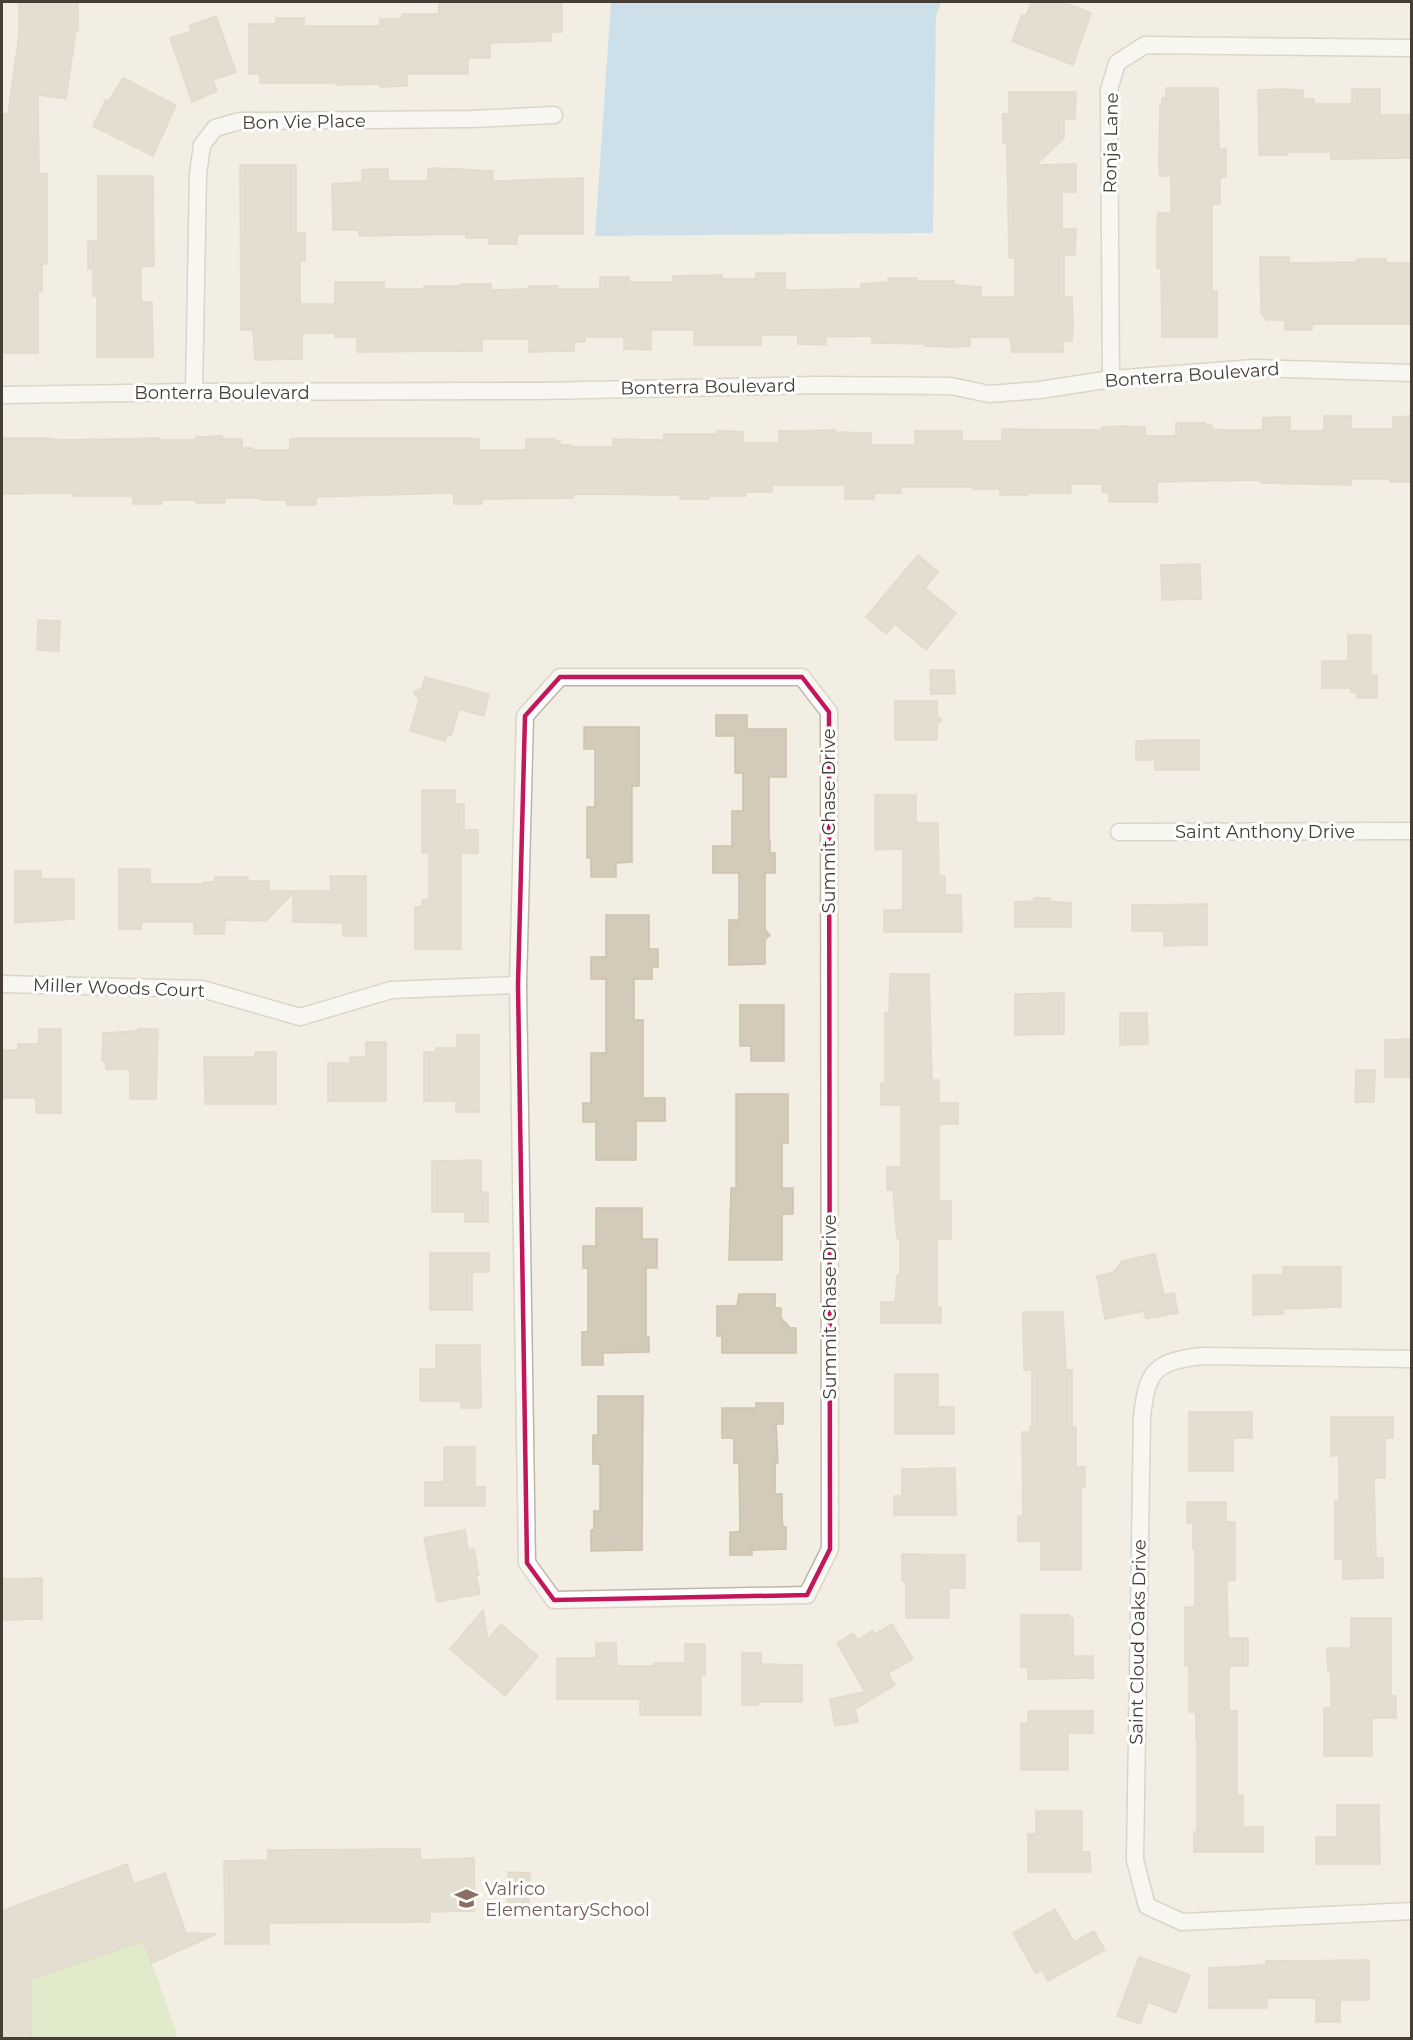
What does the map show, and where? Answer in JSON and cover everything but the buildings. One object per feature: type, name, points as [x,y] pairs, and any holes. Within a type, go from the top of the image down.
[{"type":"street","name":"Ronja Lane","points":[[1111,379],[1109,90],[1118,63],[1145,45],[1412,48]]},
{"type":"street","name":"Bon Vie Place","points":[[194,392],[198,174],[202,145],[215,128],[240,121],[472,119],[554,115]]},
{"type":"street","name":"Bonterra Boulevard","points":[[2,396],[194,392],[540,392],[828,385],[951,386],[989,394],[1040,390],[1111,379],[1254,368],[1412,373]]},
{"type":"street","name":"Summit Chase Drive","points":[[560,677],[801,677],[829,712],[830,1549],[807,1596],[554,1600],[527,1563],[518,985],[525,716],[560,677]]},
{"type":"street","name":"Saint Anthony Drive","points":[[1119,832],[1412,831]]},
{"type":"street","name":"Miller Woods Court","points":[[2,984],[202,989],[300,1017],[391,990],[518,985]]},
{"type":"street","name":"Saint Cloud Oaks Drive","points":[[1412,1359],[1201,1356],[1167,1363],[1156,1370],[1148,1381],[1144,1393],[1142,1417],[1135,1860],[1146,1906],[1182,1922],[1412,1911]]},
{"type":"highlighted area","points":[[560,677],[802,677],[829,712],[830,1549],[807,1595],[554,1600],[527,1563],[518,985],[525,716]]},
{"type":"green space","points":[[143,1938],[177,2034],[176,2038],[31,2038],[31,1964]]},
{"type":"water","points":[[611,2],[941,2],[936,16],[933,233],[595,236]]},
{"type":"place","name":"Valrico ElementarySchool","points":[[467,1899]]}]
